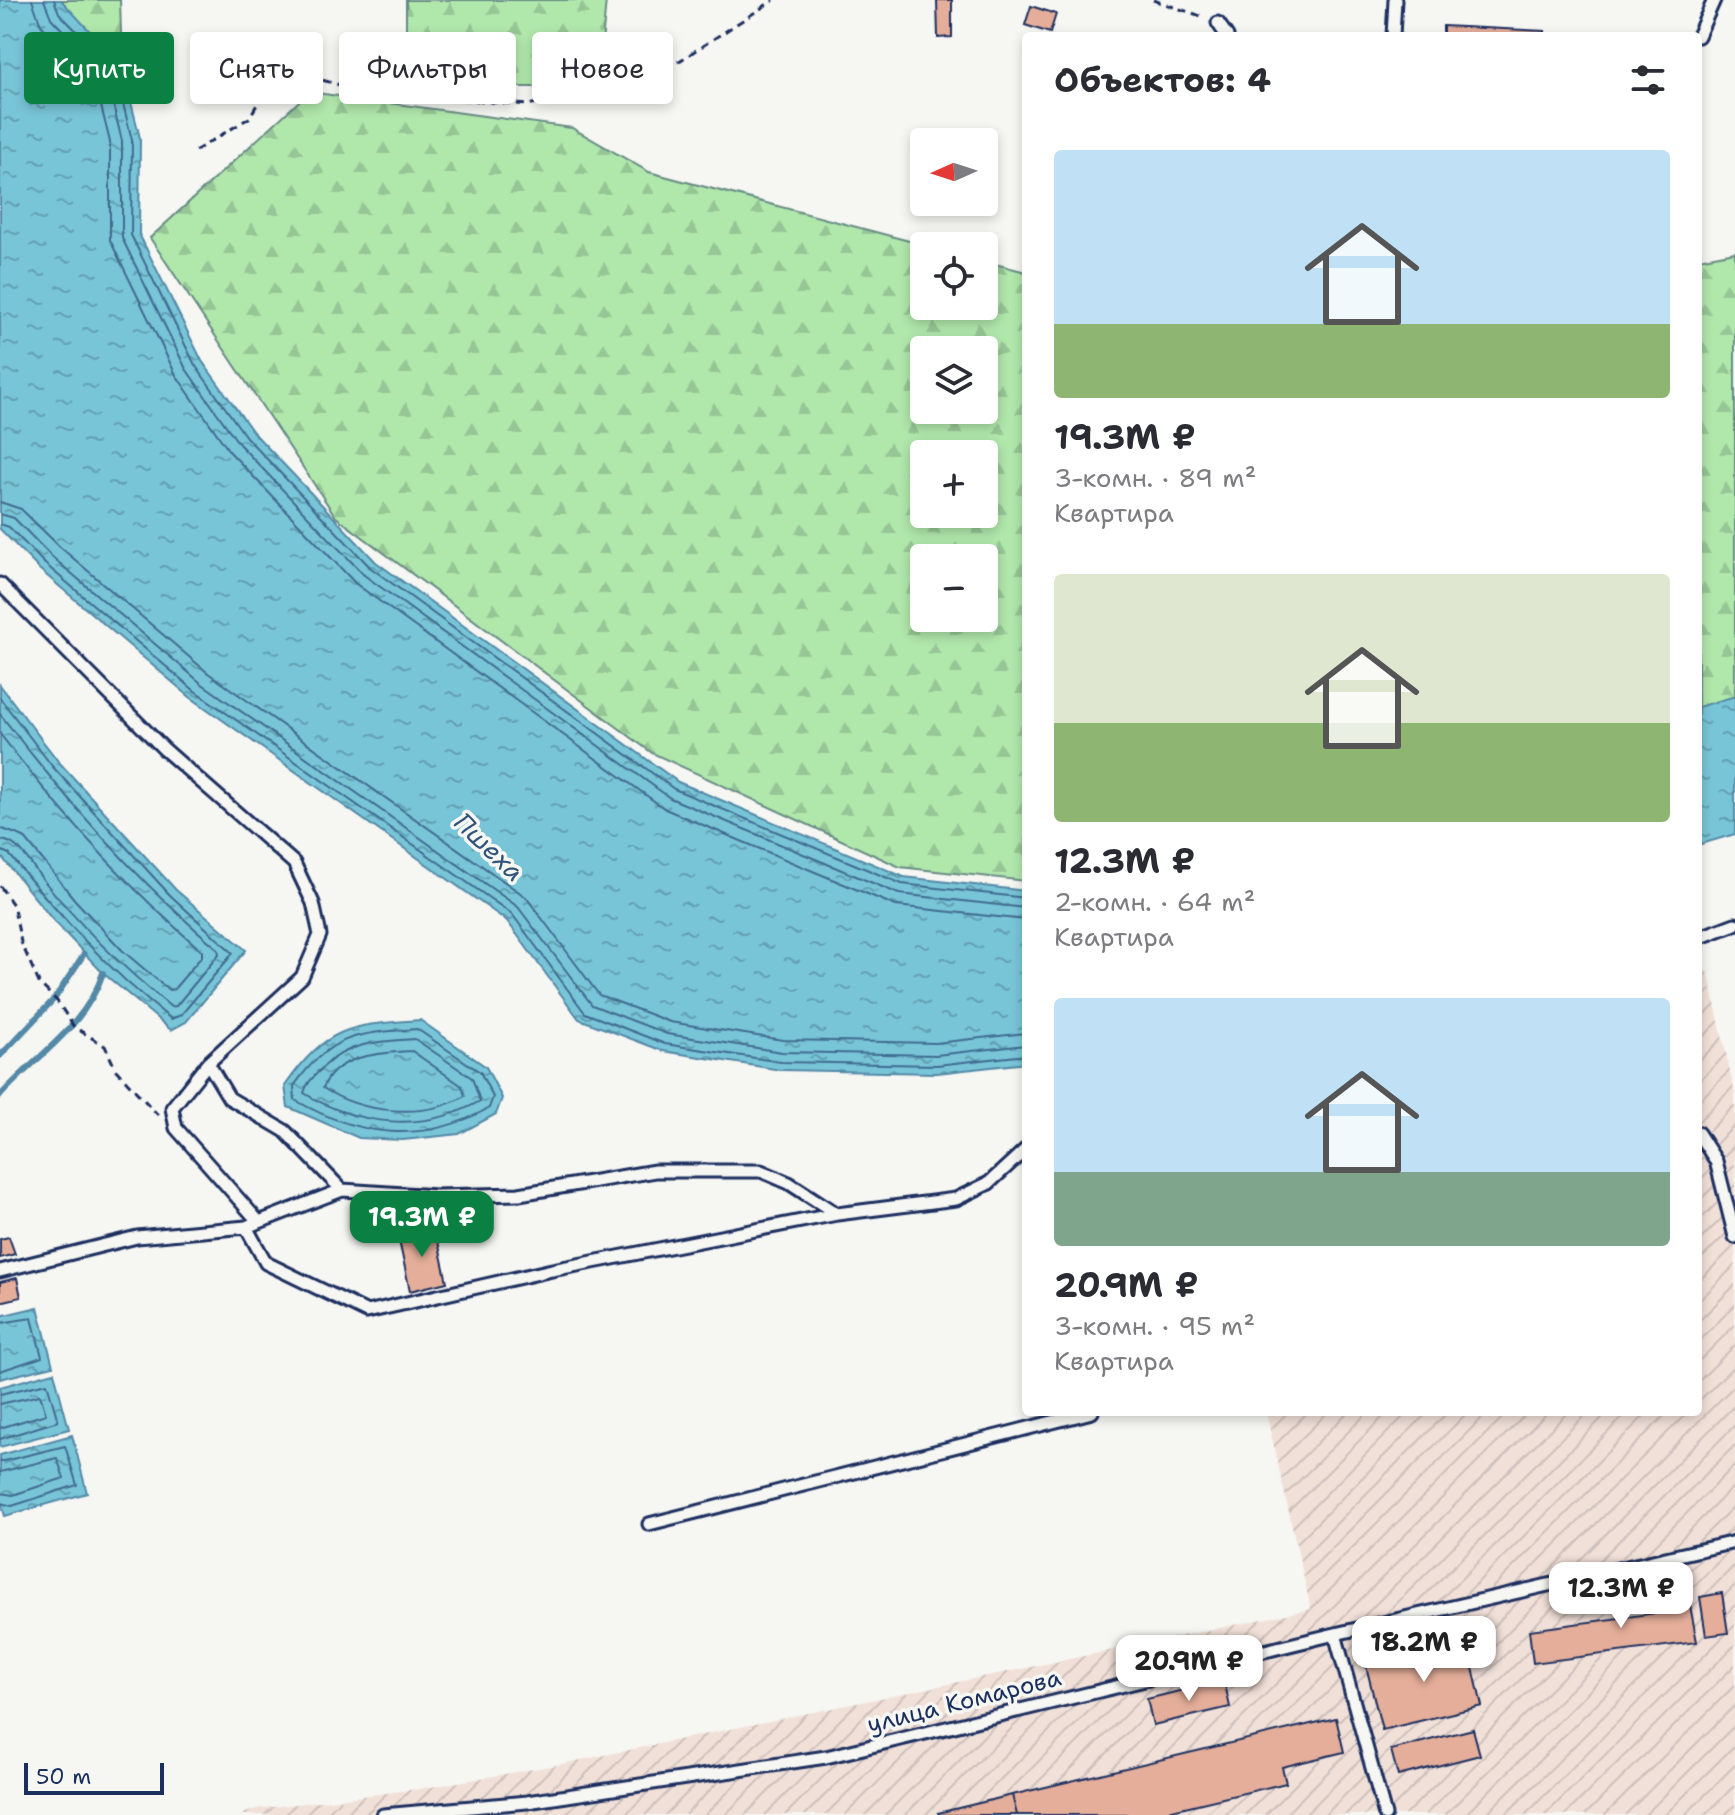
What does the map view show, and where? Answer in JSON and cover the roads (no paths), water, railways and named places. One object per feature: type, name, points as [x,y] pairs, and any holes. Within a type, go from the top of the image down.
[{"type":"lane","points":[[1393,32],[1395,0]]},
{"type":"lane","points":[[1700,32],[1714,0]]},
{"type":"lane","points":[[1218,23],[1224,32]]},
{"type":"lane","points":[[0,584],[164,749],[294,863],[313,903],[320,935],[302,977],[208,1063],[172,1108],[176,1128],[258,1221]]},
{"type":"lane","points":[[1702,936],[1735,924]]},
{"type":"lane","points":[[208,1063],[229,1098],[285,1131],[342,1190]]},
{"type":"lane","points":[[1702,1139],[1716,1161],[1735,1237]]},
{"type":"lane","points":[[246,1227],[266,1263],[367,1312],[552,1270],[837,1214],[956,1199],[989,1183],[1022,1153]]},
{"type":"lane","points":[[0,1271],[137,1237],[246,1227],[342,1190],[436,1196],[519,1194],[655,1171],[761,1171],[789,1183],[837,1214]]},
{"type":"lane","points":[[649,1524],[1076,1416]]},
{"type":"lane","name":"улица Комарова","points":[[383,1815],[527,1802],[826,1757],[1335,1634],[1735,1545]]},
{"type":"lane","points":[[1335,1634],[1385,1815]]},
{"type":"water","name":"Пшеха","points":[[0,0],[61,0],[91,32],[24,32],[24,104],[132,104],[140,138],[139,234],[202,361],[253,432],[376,562],[678,782],[904,877],[1022,891],[1022,1063],[937,1073],[781,1070],[663,1051],[579,1019],[507,921],[190,697],[39,569],[0,529]]},
{"type":"water","points":[[0,685],[58,761],[176,890],[246,950],[186,1022],[171,1030],[103,973],[52,919],[0,855]]},
{"type":"water","points":[[1735,696],[1735,834],[1702,844],[1702,706]]},
{"type":"water","points":[[420,1020],[486,1067],[502,1098],[496,1114],[459,1134],[403,1140],[359,1138],[288,1107],[285,1086],[314,1051],[328,1040],[358,1027]]},
{"type":"water","points":[[38,1307],[53,1366],[0,1379],[0,1316]]},
{"type":"water","points":[[54,1372],[69,1429],[0,1447],[0,1387]]},
{"type":"water","points":[[72,1435],[87,1493],[5,1516],[0,1498],[0,1455]]},
{"type":"waterway","points":[[0,1056],[55,998],[84,954]]},
{"type":"waterway","points":[[0,1096],[72,1025],[85,1009],[103,973]]}]
